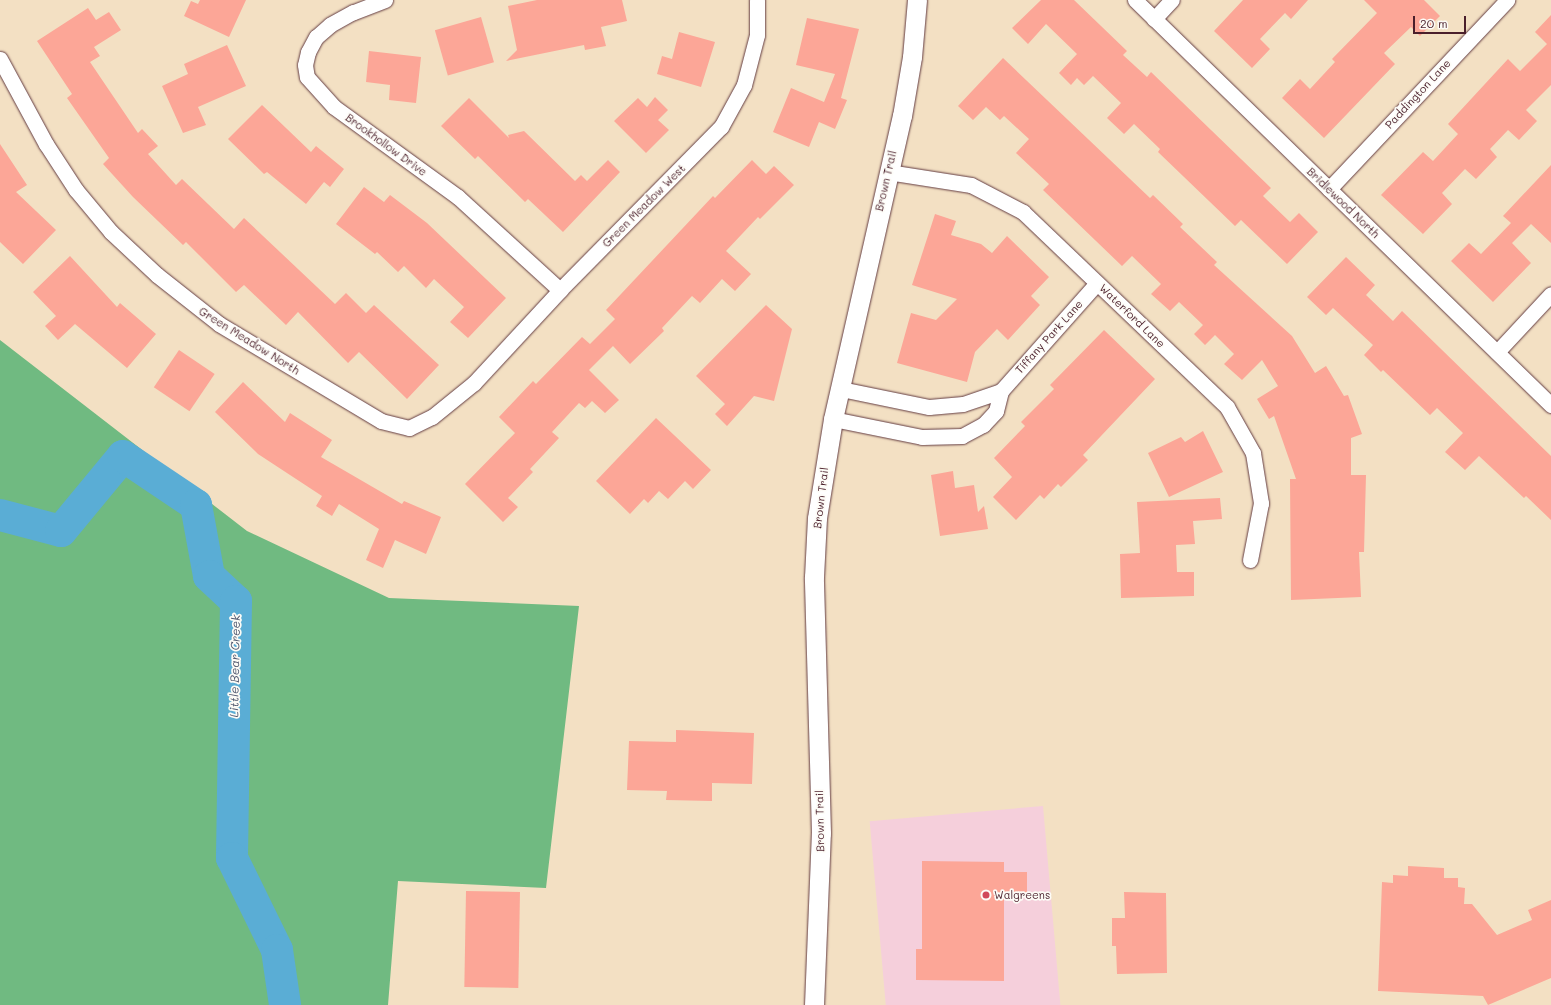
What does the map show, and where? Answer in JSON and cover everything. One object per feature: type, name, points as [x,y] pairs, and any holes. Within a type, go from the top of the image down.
[{"type":"street","name":"Brookhollow Drive","points":[[385,0],[353,12],[330,25],[316,37],[308,52],[305,65],[307,77],[334,107],[458,197],[560,290]]},
{"type":"street","name":"Green Meadow West","points":[[474,383],[560,290],[721,127],[744,85],[758,35],[757,0]]},
{"type":"street","name":"Brown Trail","points":[[814,1005],[821,833],[814,577],[817,518],[833,419],[841,389],[912,56],[917,0]]},
{"type":"street","name":"Bridlewood North","points":[[1135,0],[1551,405]]},
{"type":"street","points":[[1154,19],[1172,0]]},
{"type":"street","name":"Paddington Lane","points":[[1329,189],[1507,0]]},
{"type":"street","name":"Green Meadow North","points":[[0,59],[46,144],[76,190],[112,232],[157,275],[219,324],[381,420],[409,428],[432,417],[474,383]]},
{"type":"street","name":"Waterford Lane","points":[[888,172],[971,185],[1023,212],[1227,407],[1253,453],[1261,503],[1250,560]]},
{"type":"street","name":"Tiffany Park Lane","points":[[833,419],[922,437],[962,436],[983,425],[996,411],[1001,391],[1098,283]]},
{"type":"street","points":[[1497,352],[1551,294]]},
{"type":"street","name":"Tiffany Park Lane","points":[[841,389],[929,407],[963,404],[1001,391]]},
{"type":"shaded area","points":[[1043,806],[1060,1005],[886,1005],[870,821]]},
{"type":"green space","points":[[0,340],[247,531],[389,598],[579,606],[546,888],[398,881],[388,1005],[0,1005]]},
{"type":"building","points":[[200,0],[246,0],[229,37],[184,16],[191,1],[198,4]]},
{"type":"building","points":[[537,0],[622,0],[627,21],[601,27],[606,46],[585,50],[584,45],[506,61],[517,50],[508,6]]},
{"type":"building","points":[[1041,0],[1074,0],[1127,51],[1123,55],[1147,77],[1151,72],[1271,188],[1263,196],[1290,222],[1299,213],[1318,232],[1287,264],[1241,220],[1235,226],[1158,152],[1160,149],[1134,124],[1124,134],[1107,118],[1121,103],[1093,76],[1084,85],[1077,78],[1071,85],[1059,73],[1077,54],[1046,24],[1028,44],[1012,28]]},
{"type":"building","points":[[1243,0],[1308,0],[1291,19],[1285,13],[1260,39],[1270,49],[1252,68],[1214,31]]},
{"type":"building","points":[[1364,0],[1424,0],[1440,16],[1420,36],[1411,27],[1384,53],[1395,64],[1324,138],[1282,98],[1300,79],[1310,89],[1335,62],[1332,59],[1377,13]]},
{"type":"building","points":[[88,8],[96,20],[109,12],[121,30],[94,47],[100,56],[90,62],[138,133],[142,129],[158,146],[148,154],[176,185],[182,179],[234,229],[244,218],[335,304],[346,293],[366,313],[374,305],[439,365],[407,399],[359,352],[348,363],[298,312],[286,325],[244,285],[236,292],[186,242],[183,245],[133,197],[103,164],[109,158],[67,98],[72,94],[37,41]]},
{"type":"building","points":[[1551,15],[1551,85],[1526,110],[1537,121],[1519,140],[1508,130],[1490,149],[1497,157],[1476,179],[1465,169],[1442,193],[1452,204],[1423,234],[1381,195],[1423,152],[1433,161],[1458,134],[1448,124],[1508,59],[1520,71],[1547,44],[1535,32]]},
{"type":"building","points":[[481,17],[494,62],[448,75],[435,30]]},
{"type":"building","points":[[807,18],[859,29],[841,98],[847,100],[835,129],[819,122],[809,147],[773,132],[791,88],[824,102],[835,74],[796,65]]},
{"type":"building","points":[[679,32],[715,42],[701,87],[657,74],[662,56],[672,59]]},
{"type":"building","points":[[227,45],[246,86],[198,107],[206,125],[183,133],[162,86],[188,74],[184,64]]},
{"type":"building","points":[[369,51],[421,57],[416,103],[389,100],[390,85],[366,82]]},
{"type":"building","points":[[1003,58],[1150,198],[1153,195],[1183,224],[1180,227],[1217,262],[1214,265],[1292,336],[1315,373],[1326,366],[1344,396],[1348,395],[1362,434],[1351,438],[1351,475],[1366,475],[1364,552],[1359,552],[1361,597],[1291,600],[1290,479],[1296,479],[1274,416],[1269,419],[1257,399],[1278,386],[1262,360],[1242,380],[1224,364],[1234,354],[1215,335],[1205,345],[1194,334],[1203,325],[1179,302],[1170,311],[1151,294],[1161,284],[1132,256],[1122,266],[1043,190],[1049,184],[1016,153],[1029,139],[1004,116],[1000,120],[986,107],[973,120],[958,106]]},
{"type":"building","points":[[655,97],[668,110],[658,120],[669,130],[646,153],[614,121],[638,98],[647,107]]},
{"type":"building","points":[[469,98],[509,138],[508,135],[524,131],[575,181],[581,175],[587,181],[608,160],[620,172],[563,232],[528,199],[525,202],[478,156],[475,159],[441,126]]},
{"type":"building","points":[[262,105],[311,152],[316,146],[344,169],[330,187],[324,182],[306,204],[267,172],[264,174],[228,139]]},
{"type":"building","points":[[0,144],[27,185],[16,192],[56,230],[23,264],[0,242]]},
{"type":"building","points":[[752,160],[766,174],[774,166],[794,185],[760,219],[758,217],[726,251],[751,274],[735,291],[722,279],[700,303],[692,296],[662,328],[664,331],[630,364],[613,346],[589,370],[619,400],[605,413],[592,401],[585,408],[579,403],[552,432],[559,438],[530,469],[533,472],[508,498],[518,507],[503,522],[465,484],[515,433],[499,417],[533,381],[536,384],[582,337],[590,344],[615,319],[606,310],[713,196],[715,198]]},
{"type":"building","points":[[1551,165],[1551,243],[1531,224],[1512,243],[1531,263],[1493,302],[1451,261],[1469,243],[1481,254],[1511,223],[1503,216]]},
{"type":"building","points":[[364,187],[384,202],[390,195],[427,223],[506,298],[468,338],[450,322],[464,307],[434,279],[426,288],[404,266],[398,272],[377,252],[375,254],[336,224]]},
{"type":"building","points":[[935,214],[956,221],[951,235],[981,244],[992,253],[1007,236],[1049,277],[1031,296],[1040,305],[1008,340],[997,329],[975,352],[967,382],[897,363],[911,313],[936,320],[957,299],[912,285]]},
{"type":"building","points":[[70,256],[117,307],[120,303],[156,334],[127,368],[75,324],[58,340],[45,326],[56,316],[33,292]]},
{"type":"building","points":[[1346,257],[1375,285],[1366,295],[1393,321],[1402,311],[1551,456],[1551,520],[1526,496],[1524,498],[1479,456],[1465,470],[1445,452],[1463,433],[1437,408],[1430,415],[1383,370],[1381,372],[1364,355],[1373,345],[1333,308],[1326,315],[1307,297]]},
{"type":"building","points":[[766,305],[792,329],[774,401],[754,396],[727,426],[715,414],[725,404],[696,376]]},
{"type":"building","points":[[1104,330],[1155,379],[1083,455],[1088,460],[1061,487],[1058,484],[1044,499],[1040,495],[1016,520],[993,497],[1012,477],[994,458],[1025,426],[1021,422],[1054,389],[1050,385]]},
{"type":"building","points":[[179,350],[215,374],[189,411],[154,387]]},
{"type":"building","points":[[243,382],[285,422],[290,413],[332,440],[321,457],[402,504],[404,501],[441,517],[426,554],[395,540],[383,568],[366,560],[379,529],[339,504],[332,516],[316,506],[322,496],[258,454],[215,412]]},
{"type":"building","points":[[656,418],[711,470],[693,489],[685,481],[668,499],[659,491],[648,503],[644,499],[630,514],[596,481]]},
{"type":"building","points":[[1203,431],[1223,472],[1169,497],[1148,453],[1181,437],[1185,442]]},
{"type":"building","points":[[953,471],[955,488],[974,485],[978,512],[984,506],[988,529],[940,536],[931,475]]},
{"type":"building","points":[[1220,498],[1222,519],[1193,521],[1195,544],[1176,545],[1177,572],[1194,572],[1194,596],[1121,598],[1120,554],[1140,553],[1137,502]]},
{"type":"building","points":[[676,730],[754,733],[752,784],[712,783],[712,801],[666,800],[667,791],[627,790],[629,741],[676,742]]},
{"type":"building","name":"Walgreens","points":[[922,861],[1004,862],[1004,872],[1027,872],[1027,895],[1004,895],[1004,981],[916,980],[916,949],[922,949]]},
{"type":"building","points":[[1408,866],[1444,868],[1444,878],[1458,878],[1458,887],[1465,888],[1464,904],[1472,904],[1497,935],[1532,920],[1528,910],[1551,900],[1551,978],[1488,1005],[1483,996],[1378,991],[1382,882],[1393,883],[1393,875],[1408,876]]},
{"type":"building","points":[[466,891],[520,892],[518,988],[464,987]]},
{"type":"building","points":[[1124,892],[1166,893],[1167,973],[1117,974],[1116,946],[1112,946],[1112,918],[1125,918]]},
{"type":"waterway","name":"Little Bear Creek","points":[[0,515],[61,531],[123,456],[196,505],[209,576],[236,601],[232,858],[277,950],[285,1005]]},
{"type":"place","name":"Walgreens","points":[[986,895]]}]
